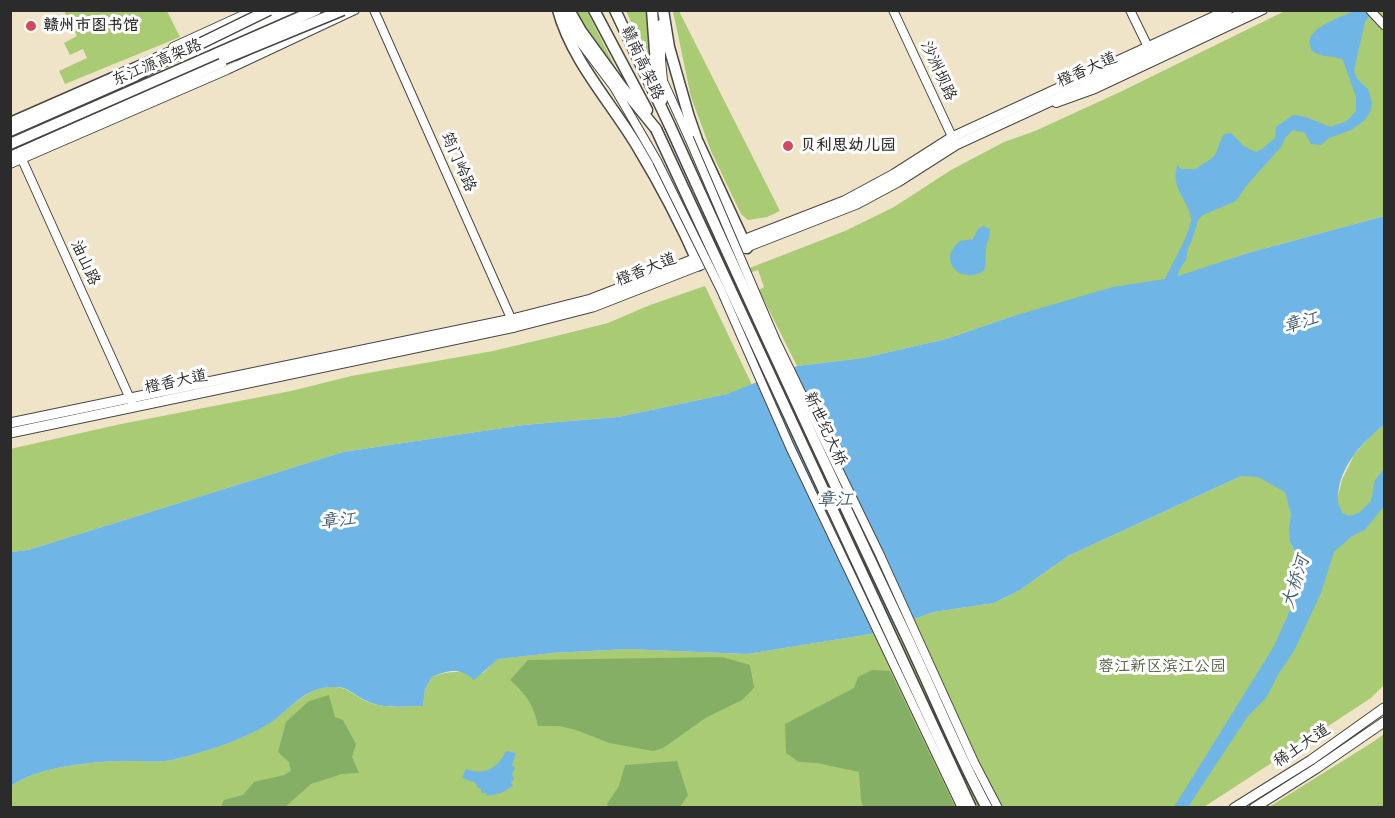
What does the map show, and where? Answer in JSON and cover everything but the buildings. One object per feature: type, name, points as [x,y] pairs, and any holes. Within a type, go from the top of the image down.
[{"type":"main road","points":[[136,75],[269,10]]},
{"type":"main road","points":[[10,123],[269,10]]},
{"type":"main road","name":"东江源高架路","points":[[10,131],[136,75],[219,43],[291,10]]},
{"type":"main road","name":"东江源高架路","points":[[14,152],[43,129],[316,10]]},
{"type":"main road","points":[[14,152],[335,10]]},
{"type":"main road","points":[[138,87],[228,57],[343,10]]},
{"type":"main road","points":[[560,10],[566,35],[585,69],[638,146],[698,261]]},
{"type":"main road","points":[[569,10],[581,31],[621,86],[656,129]]},
{"type":"main road","name":"赣南高架路","points":[[615,10],[670,126]]},
{"type":"main road","points":[[622,10],[670,126]]},
{"type":"main road","points":[[652,10],[659,86],[670,126]]},
{"type":"main road","points":[[661,10],[669,47],[697,140],[746,243]]},
{"type":"main road","name":"橙香大道","points":[[954,141],[1025,114],[1151,52],[1228,10]]},
{"type":"main road","name":"橙香大道","points":[[10,423],[132,402],[513,323],[591,298],[857,204],[898,182],[954,141],[1249,10]]},
{"type":"main road","name":"赣南高架路","points":[[600,11],[656,129]]},
{"type":"main road","name":"新世纪大桥","points":[[670,126],[768,344],[968,772],[987,807]]},
{"type":"main road","name":"新世纪大桥","points":[[656,129],[971,807]]},
{"type":"main road","name":"橙香大道","points":[[10,433],[132,402]]},
{"type":"main road","name":"稀土大道","points":[[1234,807],[1311,760],[1384,708]]},
{"type":"main road","name":"稀土大道","points":[[1254,807],[1384,723]]},
{"type":"street","points":[[10,118],[254,10]]},
{"type":"street","points":[[10,165],[14,152],[227,70],[355,10]]},
{"type":"street","name":"筠门岭路","points":[[374,10],[513,323]]},
{"type":"street","points":[[560,10],[574,34],[614,87],[657,161],[721,290],[790,447],[962,807]]},
{"type":"street","points":[[661,10],[663,81],[776,341],[879,553],[974,762],[998,807]]},
{"type":"street","name":"沙洲坝路","points":[[893,10],[954,141]]},
{"type":"street","points":[[1130,10],[1151,52]]},
{"type":"street","points":[[1025,114],[1095,89],[1263,10]]},
{"type":"street","points":[[1370,10],[1384,25]]},
{"type":"street","name":"油山路","points":[[10,131],[14,152],[132,402]]},
{"type":"green space","points":[[64,11],[167,11],[180,37],[65,84],[59,71],[87,58],[83,49],[70,55],[64,43],[77,36]]},
{"type":"green space","points":[[574,11],[587,11],[618,73],[586,31]]},
{"type":"green space","points":[[626,11],[646,11],[654,72]]},
{"type":"green space","points":[[673,11],[679,11],[780,211],[767,217],[748,220],[741,214],[711,151],[691,97]]},
{"type":"green space","points":[[1285,11],[1384,11],[1384,216],[1248,253],[1178,277],[1010,317],[946,339],[863,358],[797,366],[759,290],[764,287],[758,270],[748,273],[747,269],[845,231],[894,207],[951,170],[1004,142],[1035,131],[1120,92]]},
{"type":"green space","points":[[705,286],[752,385],[727,394],[618,417],[523,425],[343,452],[28,550],[11,552],[10,449],[121,424],[291,391],[351,376],[493,351],[608,323],[650,305]]},
{"type":"green space","name":"蓉江新区滨江公园","points":[[1384,425],[1384,685],[1371,698],[1204,807],[11,807],[11,786],[36,774],[68,766],[117,761],[165,761],[200,753],[258,729],[308,694],[322,688],[343,688],[368,702],[381,706],[423,706],[425,689],[432,677],[452,672],[483,673],[497,659],[627,649],[747,654],[871,634],[934,612],[994,603],[1020,590],[1068,556],[1241,476],[1258,476],[1285,491],[1291,513],[1291,540],[1296,555],[1337,500],[1342,480],[1354,455],[1371,435]]},
{"type":"green space","points":[[722,657],[750,665],[754,688],[742,700],[707,717],[663,748],[653,751],[609,743],[559,726],[538,726],[528,700],[510,680],[528,660]]},
{"type":"green space","points":[[872,670],[890,671],[955,807],[863,807],[859,772],[817,763],[799,762],[786,753],[785,724],[854,688],[858,677]]},
{"type":"green space","points":[[329,695],[335,717],[343,720],[356,744],[352,757],[359,773],[342,774],[311,784],[285,807],[221,807],[224,800],[243,795],[254,782],[284,775],[291,771],[289,762],[278,752],[286,722],[309,701]]},
{"type":"green space","points":[[1384,734],[1384,807],[1269,807],[1373,742]]},
{"type":"green space","points":[[677,761],[688,795],[680,807],[608,807],[607,804],[619,786],[625,765]]},
{"type":"water","name":"章江","points":[[1354,11],[1373,11],[1365,22],[1354,70],[1357,79],[1368,89],[1372,104],[1365,120],[1351,130],[1329,138],[1321,145],[1311,144],[1305,133],[1293,130],[1236,201],[1203,215],[1198,220],[1186,260],[1178,276],[1248,253],[1384,216],[1384,425],[1367,440],[1346,467],[1339,489],[1338,503],[1342,513],[1350,516],[1360,512],[1371,501],[1375,480],[1384,469],[1384,506],[1365,530],[1352,536],[1334,552],[1321,593],[1294,651],[1266,698],[1248,716],[1188,807],[1174,807],[1274,646],[1300,588],[1296,555],[1290,541],[1291,515],[1285,492],[1258,477],[1241,476],[1068,556],[1020,590],[994,603],[934,612],[871,634],[747,654],[627,649],[498,659],[474,680],[459,671],[432,677],[425,689],[423,706],[381,706],[362,699],[344,688],[323,688],[308,693],[276,719],[259,729],[212,749],[165,761],[117,761],[68,766],[36,774],[11,786],[11,552],[28,550],[343,452],[523,425],[618,417],[727,394],[797,366],[863,358],[946,339],[1010,317],[1113,287],[1165,279],[1185,239],[1191,218],[1176,181],[1177,165],[1181,169],[1196,169],[1215,155],[1224,134],[1231,133],[1244,146],[1255,152],[1275,138],[1276,127],[1293,115],[1306,117],[1330,127],[1347,121],[1356,111],[1356,97],[1343,60],[1315,53],[1311,50],[1310,42],[1312,35],[1321,26]]},
{"type":"water","points":[[983,226],[990,229],[984,271],[975,275],[959,273],[951,262],[950,255],[953,248],[960,241],[973,239],[978,229]]},
{"type":"water","points":[[506,751],[516,753],[512,765],[515,768],[512,774],[514,779],[511,782],[513,786],[501,793],[487,796],[486,793],[481,793],[476,783],[462,778],[466,769],[479,772],[495,766]]},
{"type":"place","name":"赣州市图书馆","points":[[31,26]]},
{"type":"place","name":"贝利思幼儿园","points":[[788,146]]},
{"type":"water label","name":"大桥河","points":[[1296,582]]}]
